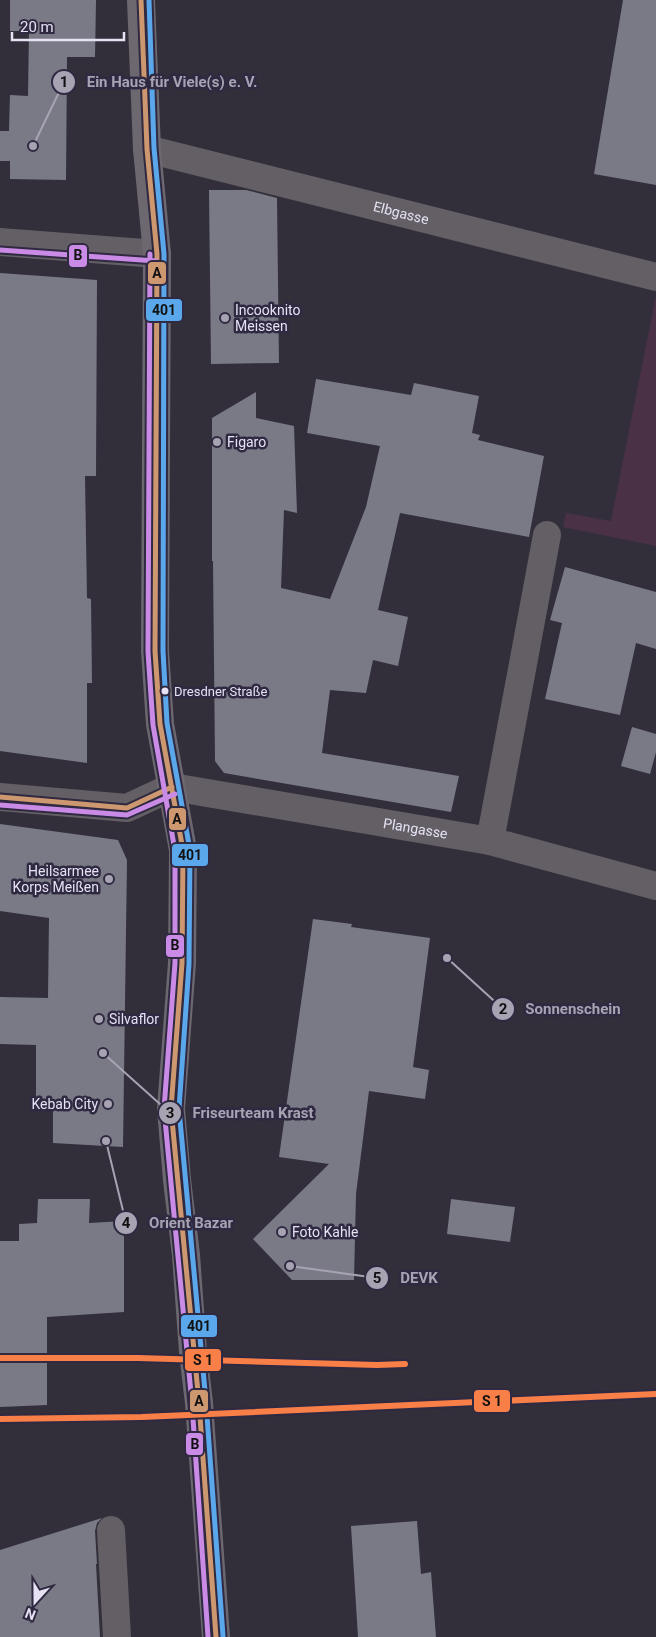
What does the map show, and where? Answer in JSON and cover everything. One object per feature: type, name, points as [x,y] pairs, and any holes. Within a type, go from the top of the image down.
[{"type":"main road","points":[[141,0],[147,149],[156,254],[155,651],[160,724],[183,850],[182,963],[172,1109],[177,1180],[186,1255],[192,1346],[199,1403],[216,1637]]},
{"type":"street","name":"Elbgasse","points":[[147,149],[656,277]]},
{"type":"street","points":[[0,242],[156,254]]},
{"type":"street","points":[[490,842],[547,535]]},
{"type":"street","points":[[0,797],[126,808],[172,787]]},
{"type":"street","name":"Plangasse","points":[[172,787],[490,842],[656,886]]},
{"type":"street","points":[[111,1530],[117,1637]]},
{"type":"shaded area","points":[[656,296],[656,546],[563,527],[566,513],[611,521]]},
{"type":"building","points":[[10,0],[96,0],[95,57],[67,57],[66,180],[10,179],[10,161],[0,161],[0,131],[9,131],[10,95],[28,96],[29,31],[10,31]]},
{"type":"building","points":[[623,0],[656,0],[656,185],[594,174]]},
{"type":"building","points":[[209,190],[246,190],[277,198],[279,363],[211,364]]},
{"type":"building","points":[[0,273],[97,280],[96,476],[85,476],[87,598],[91,599],[92,683],[87,683],[87,763],[0,751]]},
{"type":"building","points":[[316,379],[411,395],[414,383],[479,396],[472,433],[480,435],[478,440],[544,456],[529,537],[400,513],[378,610],[408,617],[398,666],[373,660],[366,693],[330,690],[322,753],[459,776],[451,812],[224,773],[215,761],[212,418],[256,392],[256,418],[294,426],[297,513],[284,510],[281,588],[330,599],[366,507],[380,446],[307,433]]},
{"type":"building","points":[[565,567],[656,592],[656,649],[636,643],[620,715],[545,699],[562,623],[550,620]]},
{"type":"building","points":[[632,727],[656,734],[656,752],[650,774],[621,766]]},
{"type":"building","points":[[0,824],[118,840],[127,860],[123,1147],[53,1143],[53,1103],[36,1103],[36,1045],[0,1044],[0,997],[48,998],[49,918],[0,911]]},
{"type":"building","points":[[313,919],[352,924],[351,927],[430,938],[413,1067],[429,1070],[425,1099],[369,1091],[356,1194],[354,1280],[292,1280],[253,1239],[329,1164],[279,1157]]},
{"type":"building","points":[[38,1199],[90,1199],[89,1223],[124,1221],[124,1312],[47,1317],[47,1405],[0,1407],[0,1241],[19,1241],[19,1224],[37,1223]]},
{"type":"building","points":[[451,1199],[515,1207],[510,1242],[447,1234]]},
{"type":"building","points":[[102,1518],[97,1523],[95,1531],[100,1637],[0,1637],[0,1550]]},
{"type":"building","points":[[417,1521],[421,1574],[431,1572],[436,1637],[358,1637],[351,1526]]},
{"type":"transit line","name":"A","points":[[141,0],[147,149],[157,254],[155,651],[160,724],[183,850],[182,963],[171,1109],[199,1403],[216,1637]]},
{"type":"transit line","name":"401","points":[[149,0],[154,148],[164,254],[163,651],[167,723],[190,850],[189,964],[179,1109],[206,1402],[223,1636]]},
{"type":"transit line","name":"B","points":[[0,250],[156,261]]},
{"type":"transit line","name":"B","points":[[150,254],[148,652],[153,725],[175,851],[175,963],[164,1109],[192,1404],[208,1637]]},
{"type":"transit line","name":"A","points":[[0,797],[127,808],[172,787]]},
{"type":"transit line","name":"B","points":[[0,805],[127,815],[175,794]]},
{"type":"transit line","points":[[0,1358],[138,1358],[377,1365],[405,1364]]},
{"type":"transit line","points":[[0,1419],[142,1417],[656,1394]]},
{"type":"place","name":"Ein Haus für Viele(s) e. V.","points":[[33,146]]},
{"type":"place","name":"Incooknito Meissen","points":[[225,318]]},
{"type":"place","name":"Figaro","points":[[217,442]]},
{"type":"place","name":"Dresdner Straße","points":[[165,691]]},
{"type":"place","name":"Heilsarmee Korps Meißen","points":[[109,879]]},
{"type":"place","name":"Sonnenschein","points":[[447,958]]},
{"type":"place","name":"Silvaflor","points":[[99,1019]]},
{"type":"place","name":"Friseurteam Krast","points":[[103,1053]]},
{"type":"place","name":"Kebab City","points":[[108,1104]]},
{"type":"place","name":"Orient Bazar","points":[[106,1141]]},
{"type":"place","name":"Foto Kahle","points":[[282,1232]]},
{"type":"place","name":"DEVK","points":[[290,1266]]}]
